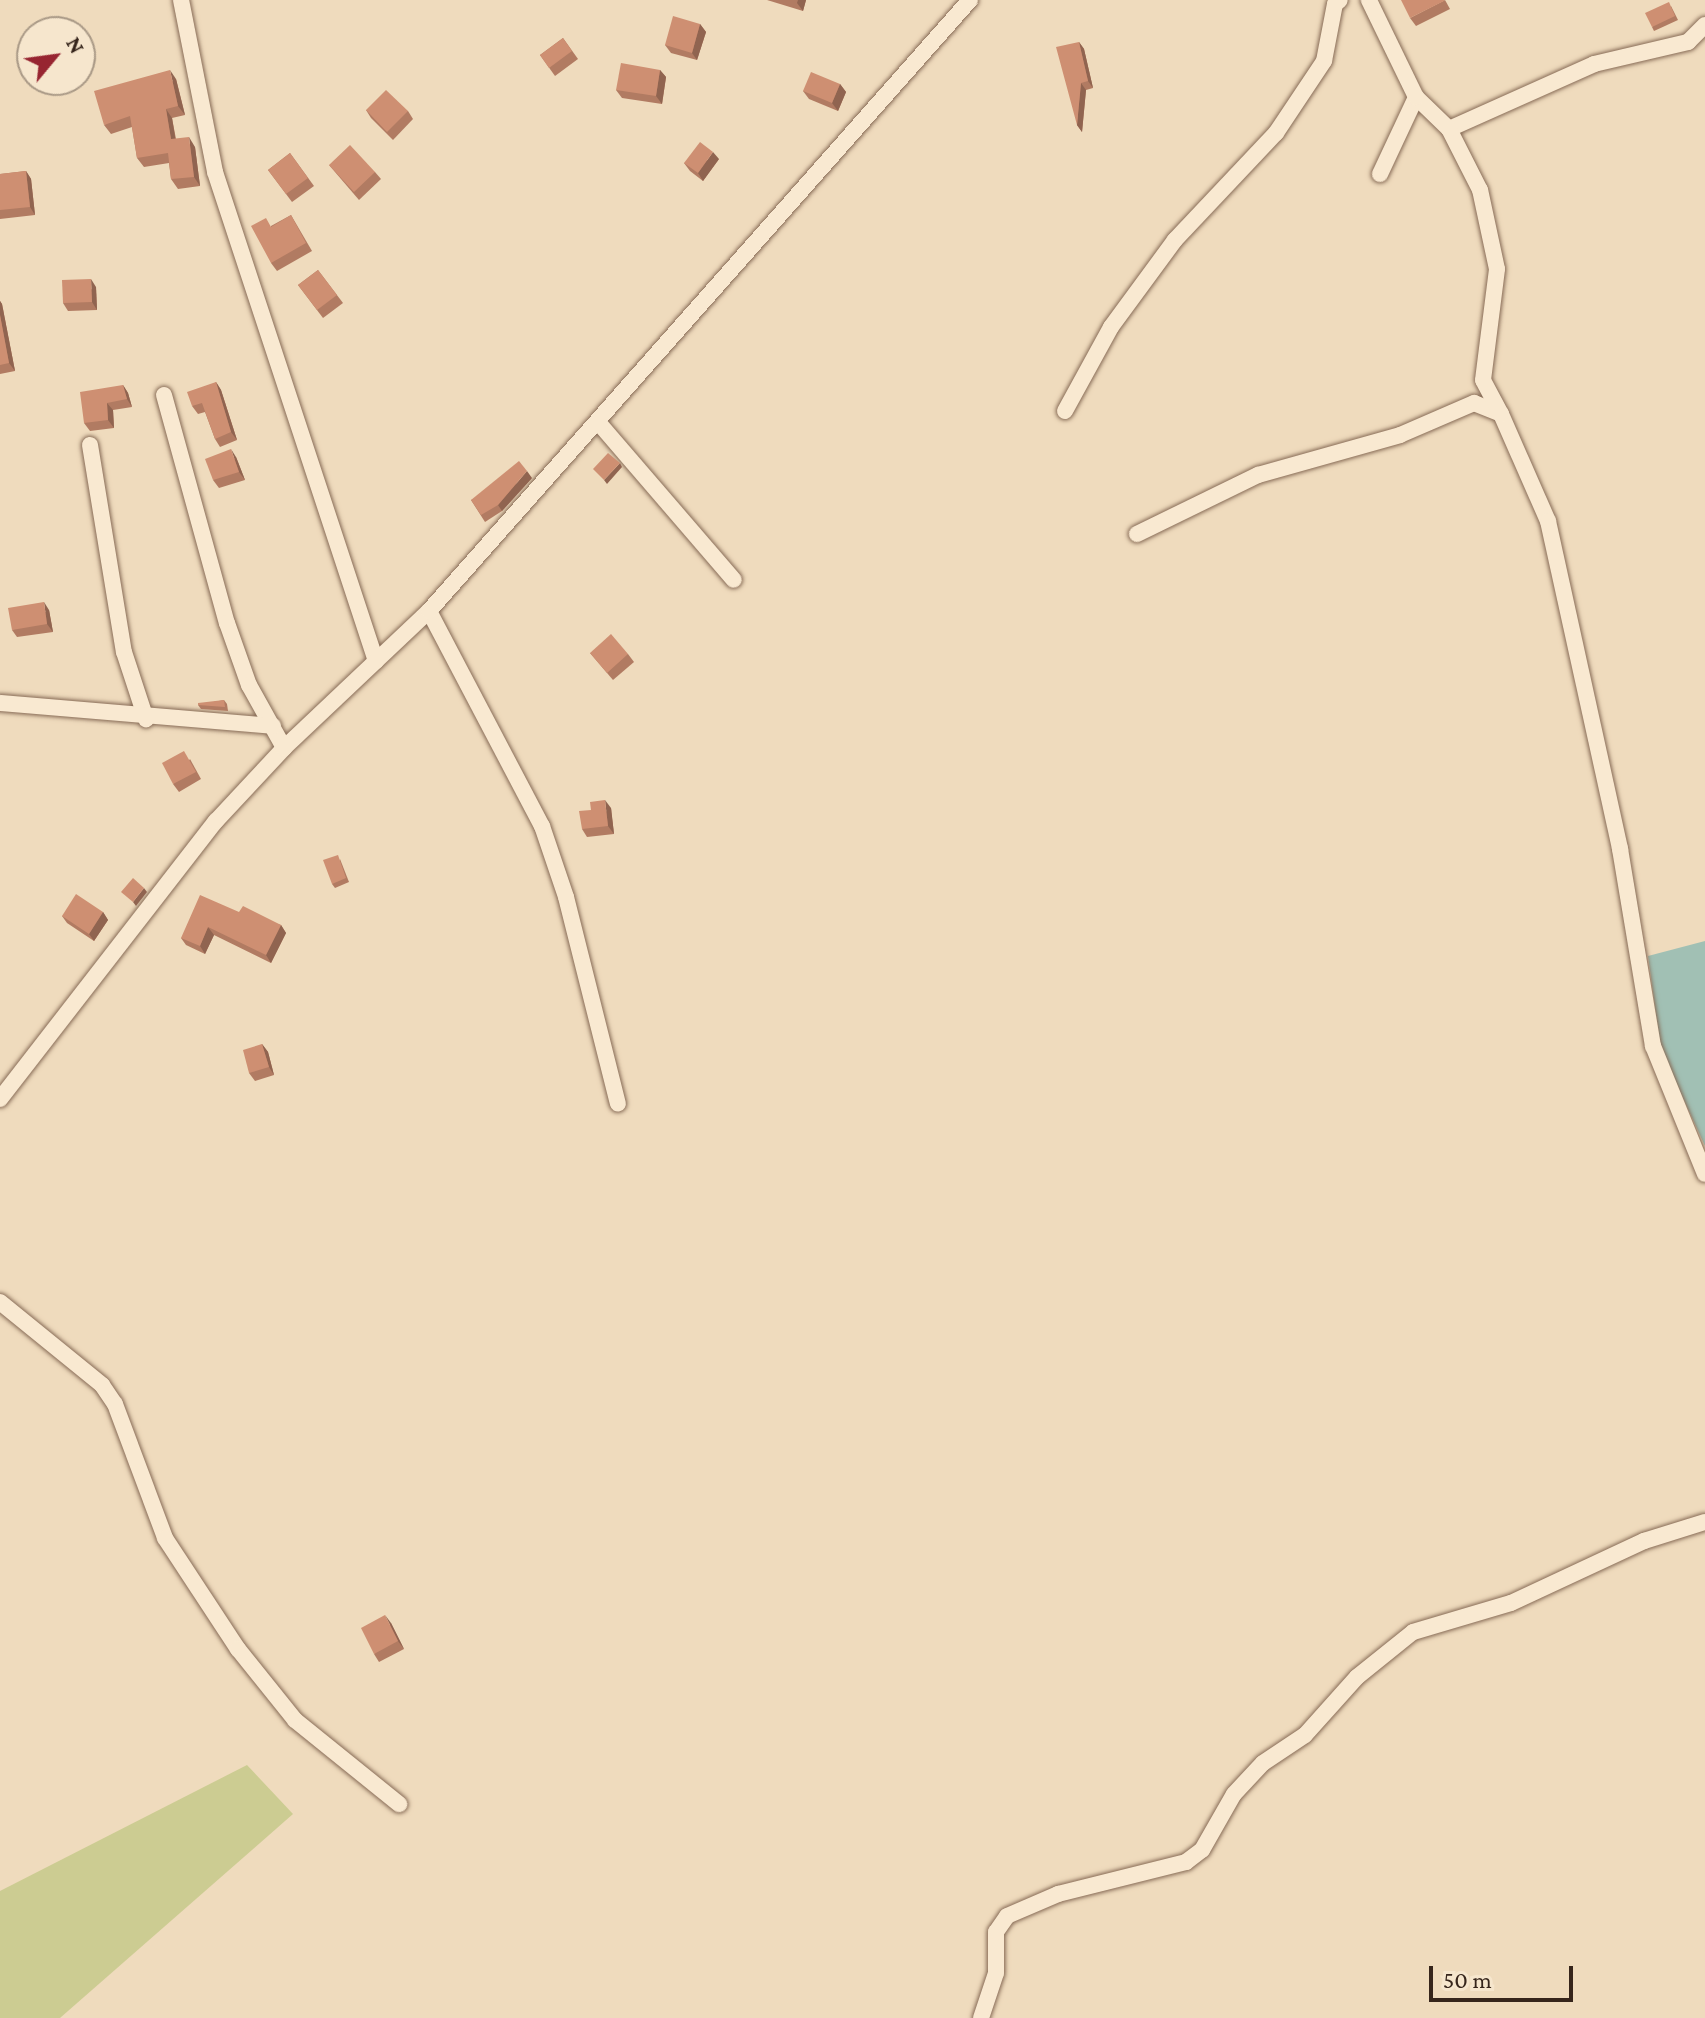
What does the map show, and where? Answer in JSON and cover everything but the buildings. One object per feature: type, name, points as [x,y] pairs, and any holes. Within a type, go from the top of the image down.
[{"type":"street","points":[[181,0],[215,172],[376,661]]},
{"type":"street","points":[[0,1099],[160,888],[284,748],[429,611],[970,0]]},
{"type":"street","points":[[1065,411],[1111,327],[1175,240],[1276,133],[1324,61],[1335,4],[1340,0]]},
{"type":"street","points":[[1369,0],[1416,97],[1449,129],[1489,216],[1497,269],[1483,380],[1548,521],[1620,849],[1653,1046],[1705,1174]]},
{"type":"street","points":[[1449,129],[1594,64],[1688,42],[1705,25]]},
{"type":"street","points":[[1380,174],[1416,97]]},
{"type":"street","points":[[164,395],[227,623],[249,685],[284,748]]},
{"type":"street","points":[[1137,534],[1258,475],[1400,435],[1474,403],[1501,414]]},
{"type":"street","points":[[598,422],[734,580]]},
{"type":"street","points":[[90,445],[124,652],[146,719]]},
{"type":"street","points":[[429,611],[542,826],[566,897],[618,1104]]},
{"type":"street","points":[[0,703],[146,719],[273,726]]},
{"type":"street","points":[[0,1302],[102,1385],[115,1404],[165,1538],[238,1649],[295,1720],[399,1804]]},
{"type":"street","points":[[981,2018],[996,1973],[996,1932],[1007,1916],[1058,1894],[1186,1862],[1202,1850],[1234,1794],[1263,1763],[1305,1735],[1357,1677],[1413,1632],[1511,1603],[1644,1541],[1705,1522]]},
{"type":"green space","points":[[247,1765],[293,1814],[60,2018],[0,2018],[0,1891]]},
{"type":"shaded area","points":[[1705,941],[1705,1146],[1661,1050],[1648,956]]}]
